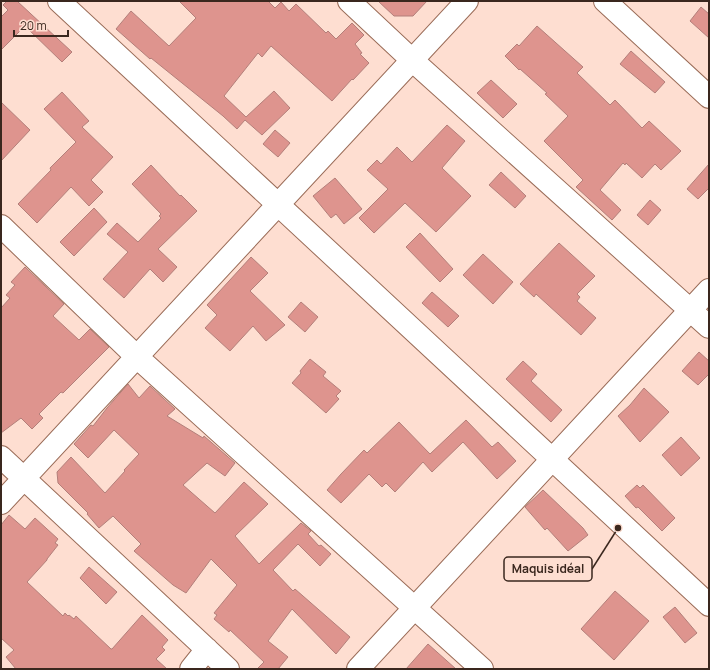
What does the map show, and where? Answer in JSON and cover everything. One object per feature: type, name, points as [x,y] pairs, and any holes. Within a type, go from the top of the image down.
[{"type":"street","points":[[59,1],[709,605]]},
{"type":"street","points":[[349,1],[412,60],[709,327]]},
{"type":"street","points":[[1,504],[467,1]]},
{"type":"street","points":[[605,1],[709,98]]},
{"type":"street","points":[[1,226],[137,357],[482,669]]},
{"type":"street","points":[[358,669],[709,290]]},
{"type":"street","points":[[1,457],[228,669]]},
{"type":"street","points":[[191,669],[207,649]]},
{"type":"building","points":[[7,1],[17,1],[72,52],[62,62],[25,26],[1,50],[1,17],[8,10],[3,5]]},
{"type":"building","points":[[179,1],[268,1],[275,8],[281,2],[289,11],[296,4],[326,33],[328,31],[336,39],[352,23],[364,35],[355,44],[362,53],[360,54],[369,63],[332,101],[271,46],[262,57],[258,53],[224,96],[246,117],[274,91],[290,108],[262,135],[245,120],[237,129],[151,58],[150,59],[116,29],[131,11],[169,46],[196,18]]},
{"type":"building","points":[[378,1],[427,1],[413,16],[394,16]]},
{"type":"building","points":[[701,7],[709,14],[709,38],[690,21]]},
{"type":"building","points":[[537,26],[583,67],[577,73],[610,105],[615,100],[642,128],[649,121],[681,151],[661,170],[655,164],[642,178],[626,163],[625,165],[623,163],[600,190],[621,210],[612,220],[576,187],[583,180],[544,141],[568,116],[545,94],[547,93],[520,69],[519,70],[505,56],[517,44],[519,46]]},
{"type":"building","points":[[631,51],[665,82],[655,93],[620,64]]},
{"type":"building","points":[[491,80],[517,104],[503,118],[477,93]]},
{"type":"building","points":[[62,92],[89,121],[82,127],[113,157],[91,180],[103,192],[89,206],[71,187],[37,223],[18,204],[51,170],[50,168],[76,142],[44,109]]},
{"type":"building","points":[[1,102],[30,130],[1,161]]},
{"type":"building","points":[[447,125],[465,141],[442,168],[471,196],[436,232],[405,203],[374,233],[359,218],[388,189],[367,170],[377,160],[381,164],[397,147],[412,162]]},
{"type":"building","points":[[275,130],[290,143],[278,157],[263,144]]},
{"type":"building","points":[[709,164],[709,188],[698,199],[687,189]]},
{"type":"building","points":[[151,165],[180,196],[181,195],[197,211],[158,249],[177,267],[163,282],[150,269],[124,298],[103,279],[128,252],[107,234],[117,223],[138,242],[161,218],[159,216],[161,214],[132,184]]},
{"type":"building","points":[[501,172],[526,196],[515,208],[489,185]]},
{"type":"building","points":[[335,178],[362,209],[344,224],[336,214],[331,218],[313,196]]},
{"type":"building","points":[[650,200],[661,210],[648,225],[637,215]]},
{"type":"building","points":[[94,208],[107,222],[74,256],[60,242]]},
{"type":"building","points":[[420,233],[453,269],[440,282],[406,247]]},
{"type":"building","points":[[559,243],[595,276],[577,294],[580,297],[577,301],[596,318],[581,335],[536,294],[534,297],[520,284]]},
{"type":"building","points":[[483,254],[513,282],[493,304],[463,275]]},
{"type":"building","points":[[251,257],[268,273],[250,291],[285,325],[266,341],[253,326],[230,351],[205,328],[217,315],[207,305]]},
{"type":"building","points":[[25,267],[64,304],[53,316],[79,340],[90,329],[109,347],[63,393],[61,392],[39,414],[43,418],[32,429],[21,418],[1,433],[1,308],[10,298],[6,295],[15,285],[11,282]]},
{"type":"building","points":[[432,292],[459,316],[448,327],[422,303]]},
{"type":"building","points":[[301,302],[318,317],[305,332],[288,317]]},
{"type":"building","points":[[699,352],[709,361],[709,374],[698,385],[682,371]]},
{"type":"building","points":[[310,359],[326,372],[323,376],[341,391],[336,396],[339,399],[326,413],[292,383]]},
{"type":"building","points":[[523,361],[537,374],[531,381],[562,410],[551,422],[506,379]]},
{"type":"building","points":[[128,384],[139,398],[150,386],[175,409],[167,416],[203,438],[204,436],[235,463],[225,476],[207,463],[183,485],[215,513],[244,482],[268,504],[235,536],[259,564],[301,523],[311,531],[308,534],[319,546],[321,545],[331,554],[320,566],[298,544],[273,570],[293,591],[295,589],[350,637],[336,654],[292,609],[268,641],[288,657],[278,669],[257,669],[264,662],[230,630],[229,632],[214,619],[217,615],[214,613],[237,585],[211,559],[186,593],[173,585],[134,551],[141,544],[113,516],[99,528],[87,514],[88,513],[58,483],[57,472],[71,457],[105,493],[139,454],[114,430],[88,458],[74,444],[91,425],[93,426]]},
{"type":"building","points":[[644,388],[669,412],[640,442],[618,416],[630,405]]},
{"type":"building","points":[[466,420],[492,447],[498,442],[516,461],[497,479],[463,442],[432,472],[423,462],[395,492],[386,483],[382,487],[369,474],[341,503],[327,490],[364,450],[367,453],[399,422],[430,454]]},
{"type":"building","points":[[681,437],[700,458],[681,476],[662,455]]},
{"type":"building","points":[[637,485],[640,488],[643,485],[675,518],[662,531],[625,496]]},
{"type":"building","points":[[543,490],[583,528],[588,535],[568,551],[547,528],[545,530],[525,507]]},
{"type":"building","points":[[9,515],[25,529],[35,518],[58,539],[55,543],[58,545],[47,560],[27,582],[63,616],[65,613],[74,619],[76,616],[111,649],[142,615],[168,640],[162,647],[165,650],[156,659],[167,669],[16,669],[6,657],[14,650],[1,638],[1,525]]},
{"type":"building","points":[[89,567],[117,592],[106,604],[80,578]]},
{"type":"building","points":[[615,591],[649,621],[614,660],[581,629]]},
{"type":"building","points":[[675,607],[697,633],[685,643],[663,617]]},
{"type":"building","points":[[428,644],[456,669],[406,669]]},
{"type":"place","name":"Maquis idéal","points":[[618,528]]}]
